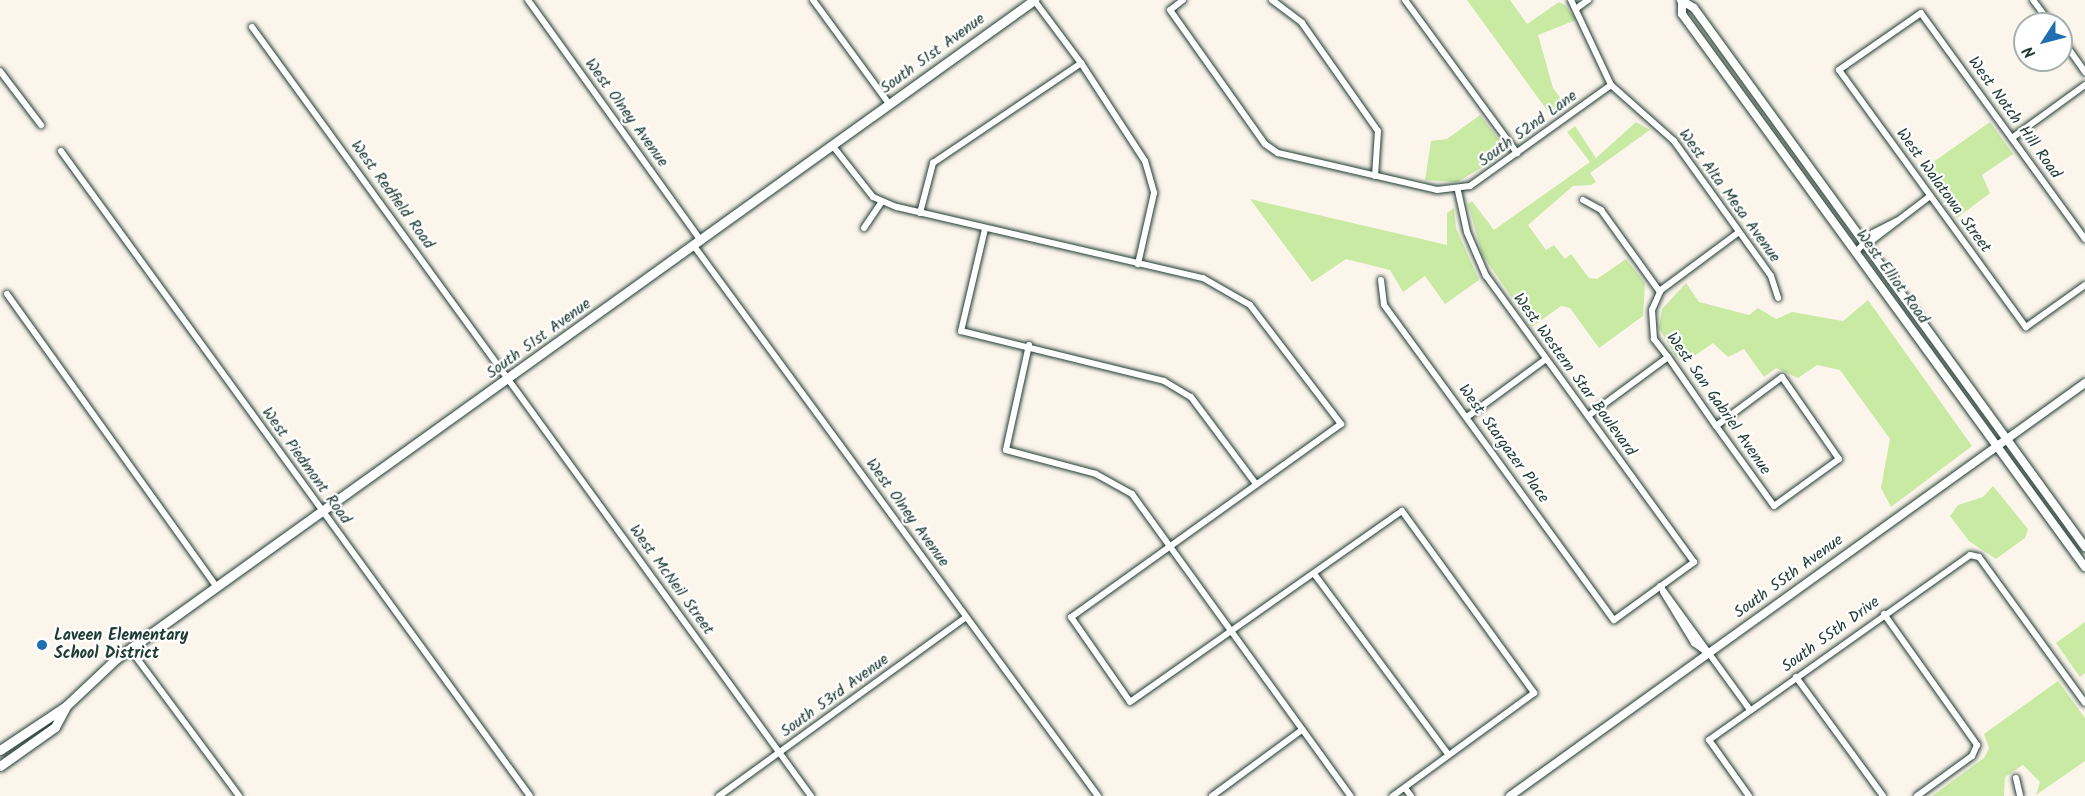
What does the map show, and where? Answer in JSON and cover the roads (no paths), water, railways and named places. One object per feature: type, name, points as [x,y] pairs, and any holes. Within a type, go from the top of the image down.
[{"type":"main road","name":"South 51st Avenue","points":[[0,750],[66,706],[130,649],[324,512],[1034,0]]},
{"type":"main road","name":"West Elliot Road","points":[[1681,1],[1694,8],[2085,547]]},
{"type":"main road","name":"West Elliot Road","points":[[1681,1],[1683,14],[2085,567]]},
{"type":"main road","name":"South 55th Avenue","points":[[1510,796],[2085,383]]},
{"type":"main road","name":"South 51st Avenue","points":[[0,766],[55,727],[66,706]]},
{"type":"street","name":"West Olney Avenue","points":[[528,0],[698,243],[966,617],[1098,796]]},
{"type":"street","points":[[813,0],[889,104]]},
{"type":"street","points":[[1034,0],[1081,63],[1145,161],[1154,193],[1138,264]]},
{"type":"street","points":[[1183,0],[1170,10],[1265,144],[1278,153],[1375,176],[1458,191]]},
{"type":"street","points":[[1272,0],[1302,23],[1378,131],[1375,176]]},
{"type":"street","points":[[1406,0],[1517,153]]},
{"type":"street","name":"West Alta Mesa Avenue","points":[[1571,0],[1577,8],[1611,85],[1674,141],[1771,276],[1778,298]]},
{"type":"street","points":[[1577,8],[1588,0]]},
{"type":"street","name":"West Walatowa Street","points":[[1921,13],[1839,70],[2026,327],[2085,285]]},
{"type":"street","name":"West Notch Hill Road","points":[[1921,13],[2085,239]]},
{"type":"street","name":"West Redfield Road","points":[[252,27],[509,378]]},
{"type":"street","points":[[2073,55],[2085,72]]},
{"type":"street","points":[[920,213],[933,163],[1081,63]]},
{"type":"street","points":[[0,71],[41,125]]},
{"type":"street","name":"South 52nd Lane","points":[[1458,191],[1517,153],[1611,85]]},
{"type":"street","points":[[2012,138],[2085,85]]},
{"type":"street","points":[[832,145],[873,197],[882,201],[985,229],[1203,278],[1250,305],[1341,424],[1071,618],[1130,702],[1315,575],[1402,511],[1533,693],[1393,796]]},
{"type":"street","name":"West Piedmont Road","points":[[61,151],[530,796]]},
{"type":"street","name":"West Western Star Boulevard","points":[[1458,191],[1478,260],[1546,359],[1694,562],[1660,586]]},
{"type":"street","points":[[1856,252],[1930,196]]},
{"type":"street","points":[[1583,200],[1601,210],[1660,292],[1739,232]]},
{"type":"street","points":[[864,228],[882,201]]},
{"type":"street","points":[[985,229],[962,331],[1029,345],[1164,381],[1191,397],[1256,484]]},
{"type":"street","name":"West Stargazer Place","points":[[1381,280],[1384,305],[1614,620],[1660,586]]},
{"type":"street","name":"West San Gabriel Avenue","points":[[1660,292],[1652,334],[1716,426],[1774,506],[1839,459],[1782,377],[1716,426]]},
{"type":"street","points":[[7,294],[218,587]]},
{"type":"street","points":[[1029,345],[1006,450],[1096,474],[1132,494],[1351,796]]},
{"type":"street","points":[[1588,416],[1668,357]]},
{"type":"street","points":[[1467,417],[1546,359]]},
{"type":"street","name":"West McNeil Street","points":[[509,378],[812,796]]},
{"type":"street","name":"South 55th Drive","points":[[1749,796],[1709,740],[1970,555],[1979,557],[2084,698]]},
{"type":"street","points":[[1315,575],[1448,754]]},
{"type":"street","points":[[1660,586],[1694,643],[1708,653],[1750,710]]},
{"type":"street","points":[[1884,614],[1977,748],[1917,796]]},
{"type":"street","name":"South 53rd Avenue","points":[[719,796],[966,617]]},
{"type":"street","points":[[130,649],[239,796]]},
{"type":"street","points":[[1796,678],[1882,796]]},
{"type":"street","points":[[1212,796],[1302,730]]},
{"type":"street","points":[[2016,778],[2020,796]]},
{"type":"street","points":[[1405,788],[1411,796]]},
{"type":"place","name":"Laveen Elementary School District","points":[[42,645]]}]
